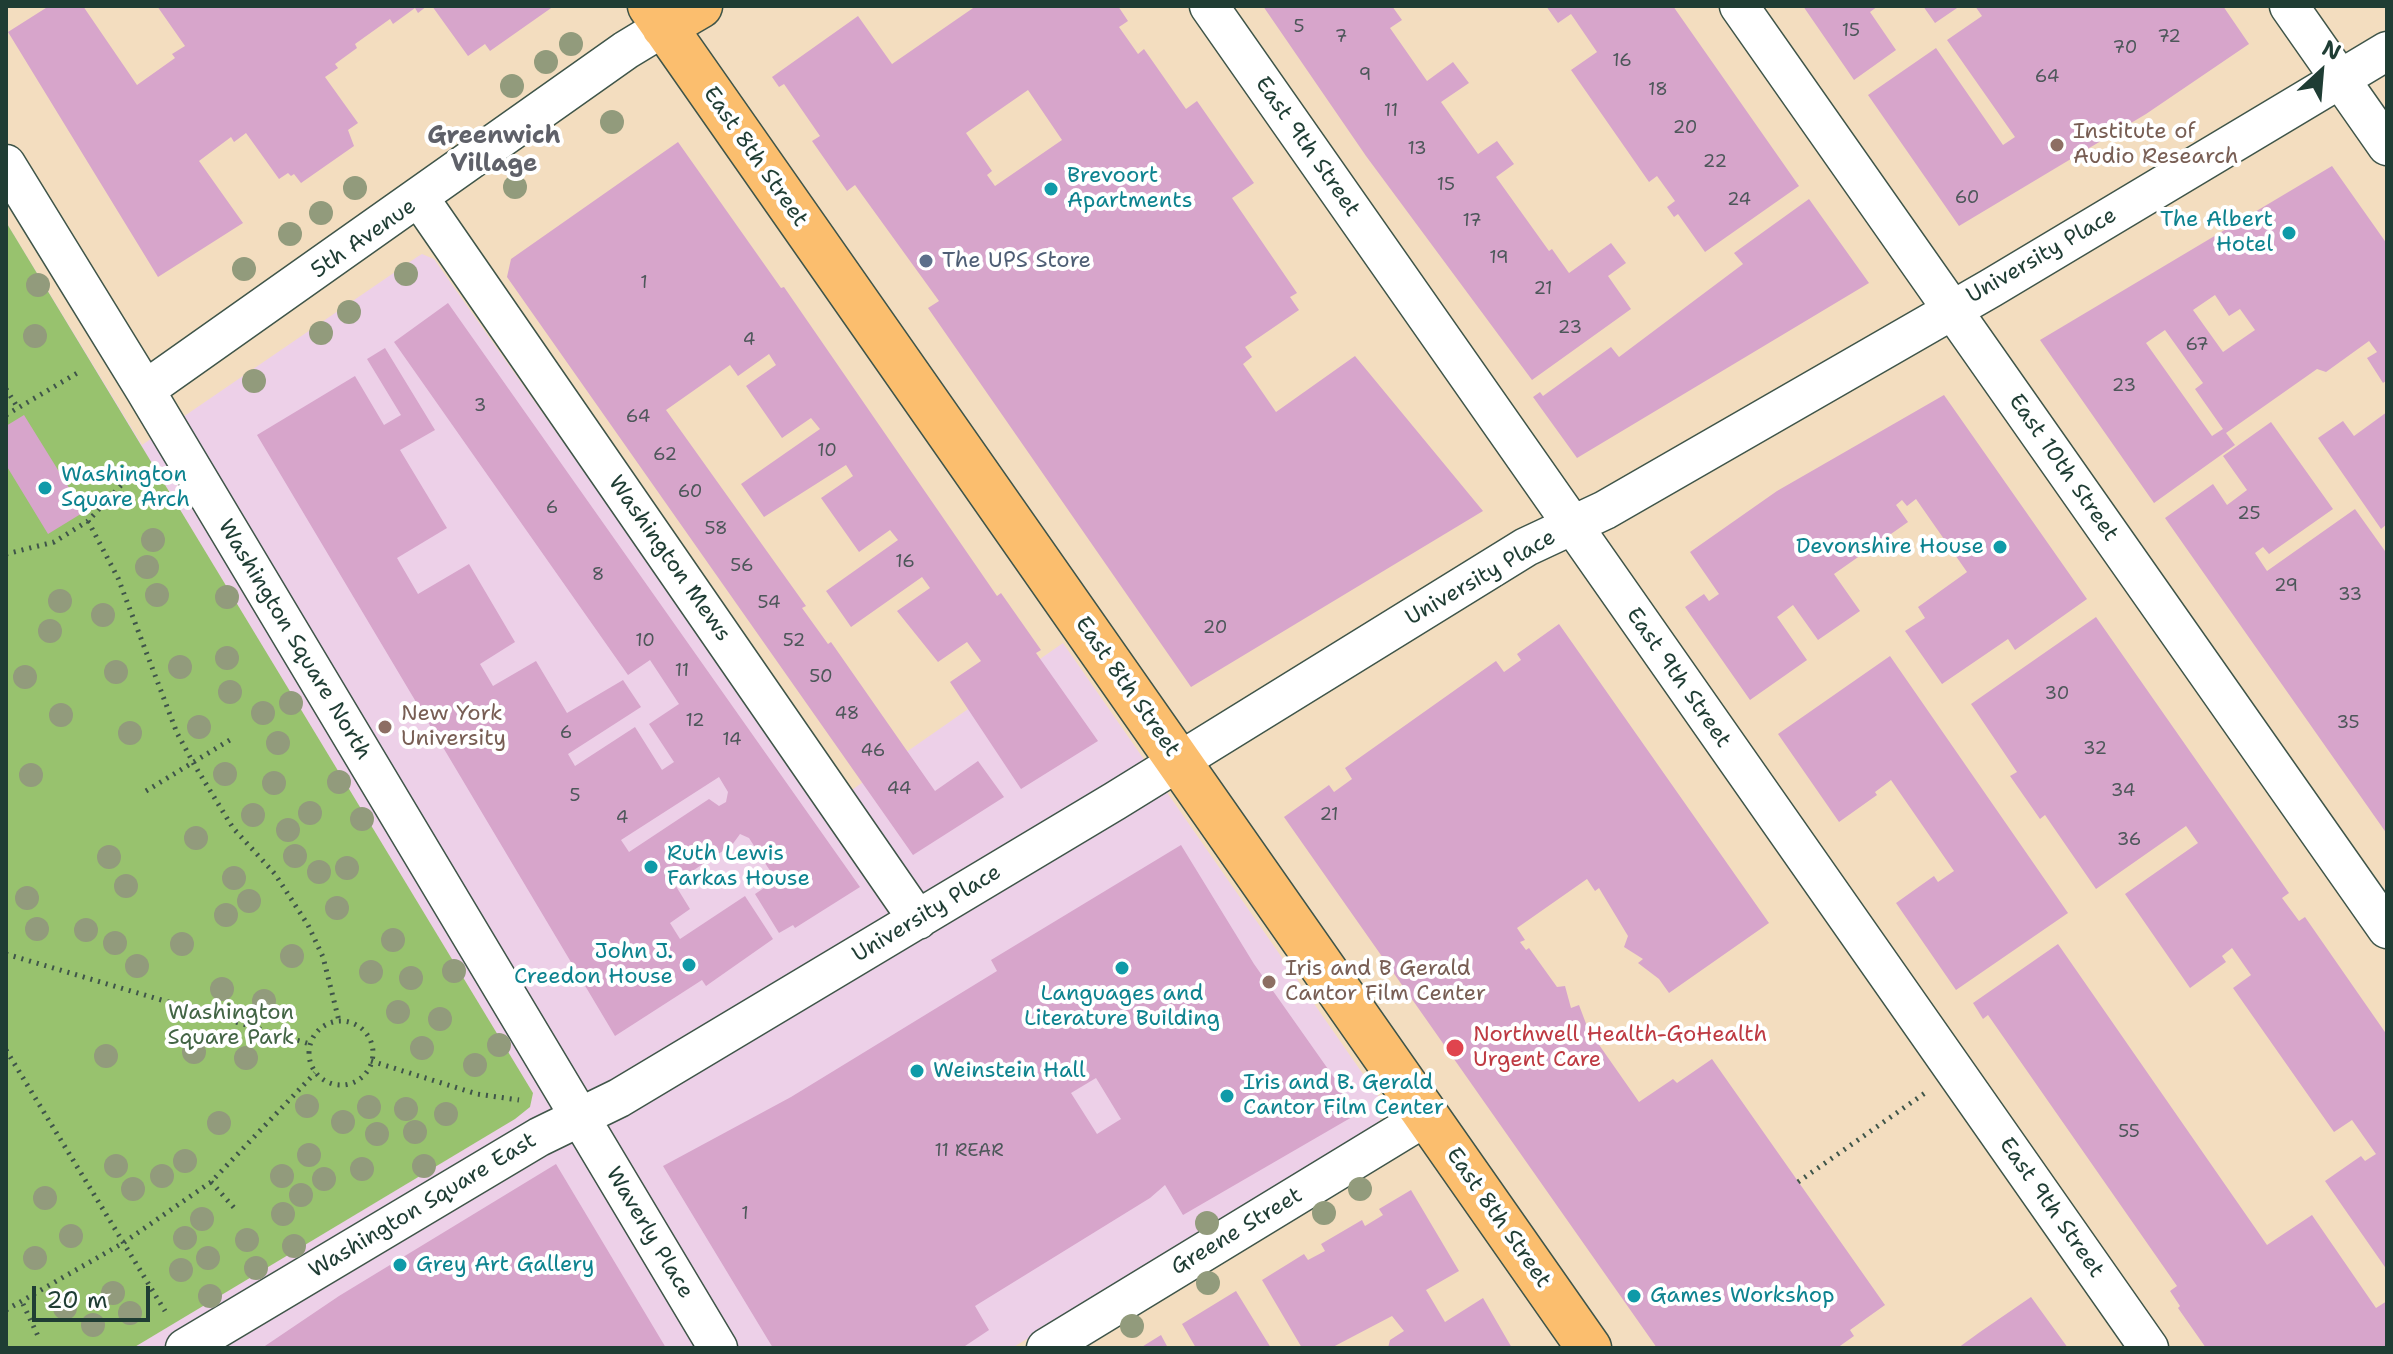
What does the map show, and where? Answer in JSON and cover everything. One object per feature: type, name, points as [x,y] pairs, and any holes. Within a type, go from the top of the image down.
[{"type":"main road","name":"East 8th Street","points":[[671,13],[1179,762],[1589,1348]]},
{"type":"street","name":"East 9th Street","points":[[1209,6],[2149,1348]]},
{"type":"street","name":"East 10th Street","points":[[1739,6],[2387,929]]},
{"type":"street","points":[[2289,6],[2387,146]]},
{"type":"street","name":"5th Avenue","points":[[145,390],[420,199],[626,50],[671,13]]},
{"type":"street","name":"University Place","points":[[581,1117],[619,1098],[918,920],[1526,547],[1571,526],[1951,309],[2387,51]]},
{"type":"street","name":"Washington Square North","points":[[6,164],[581,1117]]},
{"type":"street","name":"Washington Mews","points":[[420,199],[918,920]]},
{"type":"street","name":"Greene Street","points":[[1046,1348],[1427,1116]]},
{"type":"street","name":"Washington Square East","points":[[192,1346],[525,1145],[581,1117]]},
{"type":"street","name":"Waverly Place","points":[[581,1117],[718,1348]]},
{"type":"path","points":[[6,415],[79,372]]},
{"type":"path","points":[[6,389],[18,408]]},
{"type":"path","points":[[6,554],[54,542],[88,521],[137,468]]},
{"type":"path","points":[[88,521],[118,578],[173,723],[193,762],[233,828],[275,874],[308,925],[323,957],[339,1021]]},
{"type":"path","points":[[146,791],[233,738]]},
{"type":"path","points":[[6,954],[310,1044]]},
{"type":"path","points":[[339,1021],[353,1024],[365,1033],[372,1046],[371,1061],[363,1076],[348,1084],[330,1083],[315,1073],[309,1054],[310,1044],[324,1026],[339,1021]]},
{"type":"path","points":[[6,1050],[165,1311]]},
{"type":"path","points":[[371,1061],[477,1094],[519,1100]]},
{"type":"path","points":[[6,1310],[23,1304],[123,1243],[211,1182],[315,1073]]},
{"type":"path","points":[[1798,1182],[1913,1100]]},
{"type":"path","points":[[211,1182],[237,1211]]},
{"type":"path","points":[[23,1304],[38,1336]]},
{"type":"shaded area","name":"New York University","points":[[6,222],[142,445],[417,257],[422,254],[434,259],[823,810],[1063,643],[1379,1097],[1383,1105],[1380,1120],[1374,1127],[1012,1348],[6,1348]]},
{"type":"green space","name":"Washington Square Park","points":[[6,222],[533,1093],[530,1107],[515,1119],[133,1348],[6,1348]]},
{"type":"building","points":[[49,6],[83,6],[137,85],[175,58],[172,54],[185,46],[157,6],[427,6],[418,13],[415,8],[393,24],[390,19],[355,44],[357,48],[335,64],[338,68],[325,77],[358,123],[348,130],[354,146],[301,183],[294,174],[291,176],[288,173],[279,179],[246,133],[234,142],[231,137],[199,161],[243,223],[158,277],[8,32]]},
{"type":"building","points":[[432,6],[554,6],[490,51],[485,44],[468,56]]},
{"type":"building","points":[[976,6],[1118,6],[1128,21],[1119,27],[1138,54],[1144,49],[1186,109],[1197,101],[1254,183],[1232,198],[1297,293],[1290,297],[1299,310],[1245,347],[1252,357],[1243,364],[1276,412],[1355,356],[1483,511],[1191,687],[928,308],[939,301],[855,185],[847,191],[812,141],[820,136],[784,84],[779,87],[772,77],[858,16],[892,64]],"holes":[[[1028,90],[1062,140],[995,186],[987,175],[992,171],[966,133]]]},
{"type":"building","points":[[1263,6],[1392,6],[1402,20],[1390,28],[1427,81],[1453,62],[1469,83],[1441,102],[1478,154],[1497,141],[1514,164],[1496,177],[1549,251],[1552,249],[1569,273],[1611,243],[1626,263],[1608,276],[1631,309],[1532,380],[1366,156]]},
{"type":"building","points":[[1546,6],[1673,6],[1799,186],[1705,252],[1678,214],[1674,217],[1667,207],[1675,201],[1657,176],[1649,182],[1571,70],[1597,52],[1571,14],[1558,23]]},
{"type":"building","points":[[1803,6],[1878,6],[1870,12],[1896,50],[1854,80]]},
{"type":"building","points":[[1923,6],[1960,6],[1935,23]]},
{"type":"building","points":[[1975,6],[2223,6],[2249,44],[2146,114],[1959,226],[1868,95],[1936,48],[2003,145],[2015,137],[1947,40],[1982,16]]},
{"type":"building","points":[[678,142],[781,288],[784,287],[997,596],[1001,593],[1041,650],[1036,653],[1098,741],[1021,789],[950,682],[981,661],[967,642],[938,662],[897,611],[930,588],[922,577],[851,627],[826,591],[898,540],[890,530],[859,552],[821,498],[853,476],[846,465],[764,517],[741,484],[820,429],[811,418],[782,438],[746,386],[776,365],[769,354],[738,376],[730,365],[666,410],[806,606],[802,608],[828,644],[831,642],[935,791],[978,761],[1004,797],[913,855],[507,277],[511,259]]},
{"type":"building","points":[[2332,166],[2387,244],[2387,380],[2383,383],[2367,358],[2377,352],[2369,341],[2326,372],[2317,369],[2226,433],[2235,445],[2154,503],[2040,340]],"holes":[[[2215,295],[2229,316],[2240,309],[2255,330],[2223,352],[2193,310]],[[2165,330],[2203,383],[2195,389],[2223,429],[2212,436],[2146,343]]]},
{"type":"building","points":[[1809,199],[1869,283],[1577,458],[1533,397],[1540,392],[1543,396],[1611,347],[1619,357],[1743,264],[1734,253]]},
{"type":"building","points":[[448,303],[860,887],[795,928],[793,925],[779,933],[755,894],[776,880],[749,838],[740,834],[732,845],[674,883],[690,909],[670,923],[680,939],[745,896],[773,939],[706,986],[702,980],[615,1036],[257,435],[355,376],[384,425],[401,415],[367,359],[385,348],[435,430],[400,450],[447,528],[397,558],[418,594],[469,564],[515,642],[480,664],[493,686],[536,661],[567,713],[623,680],[641,707],[568,754],[575,766],[635,727],[662,770],[674,762],[649,724],[679,704],[650,660],[628,675],[394,342]],"holes":[[[719,777],[728,792],[726,802],[719,806],[709,799],[629,852],[621,840]]]},
{"type":"building","name":"Devonshire House","points":[[1944,395],[2087,599],[2015,650],[2008,639],[1942,684],[1905,631],[1925,618],[1918,607],[1967,572],[1916,499],[1907,506],[1902,500],[1896,505],[1908,522],[1834,574],[1860,611],[1818,640],[1793,605],[1777,617],[1807,660],[1750,700],[1685,607],[1704,594],[1709,601],[1719,594],[1690,552],[1777,491]]},
{"type":"building","points":[[2387,412],[2387,524],[2381,529],[2318,438],[2343,421],[2354,436]]},
{"type":"building","name":"Washington Square Arch","points":[[24,415],[84,512],[48,534],[6,465],[6,426]]},
{"type":"building","points":[[2271,422],[2333,509],[2269,554],[2263,547],[2255,553],[2267,571],[2355,509],[2385,551],[2387,549],[2387,834],[2165,518],[2213,484],[2227,505],[2247,490],[2223,456]]},
{"type":"building","points":[[2096,617],[2289,893],[2282,898],[2299,921],[2305,917],[2387,1035],[2387,1270],[2325,1181],[2361,1156],[2365,1161],[2376,1154],[2352,1120],[2334,1132],[2233,988],[2251,975],[2232,948],[2222,956],[2226,962],[2190,988],[2125,894],[2198,843],[2186,826],[2096,889],[2045,815],[2040,819],[2010,776],[2017,772],[1971,704]]},
{"type":"building","points":[[1559,624],[1769,923],[1669,993],[1659,979],[1638,963],[1643,959],[1624,947],[1628,936],[1599,888],[1595,891],[1587,879],[1517,928],[1525,940],[1520,942],[1526,950],[1529,948],[1557,987],[1565,986],[1571,1008],[1579,1005],[1588,1029],[1639,1102],[1673,1079],[1677,1083],[1712,1059],[1885,1305],[1850,1330],[1854,1336],[1837,1348],[1657,1348],[1284,817],[1329,785],[1334,792],[1352,779],[1345,768],[1496,661],[1504,672],[1521,660],[1517,654]]},
{"type":"building","points":[[1890,656],[2068,913],[1956,990],[1896,903],[1934,876],[1938,882],[1954,871],[1891,780],[1875,792],[1877,795],[1839,822],[1778,734]]},
{"type":"building","points":[[1181,845],[1254,964],[1359,1113],[1183,1215],[1165,1185],[1150,1198],[975,1306],[989,1330],[962,1348],[773,1348],[663,1166],[791,1097],[997,971],[991,960]],"holes":[[[1096,1078],[1121,1119],[1097,1134],[1071,1093]]]},
{"type":"building","points":[[2058,944],[2267,1245],[2312,1215],[2376,1308],[2387,1301],[2387,1348],[2206,1348],[2170,1291],[2177,1286],[1988,1015],[1983,1019],[1973,1003]]},
{"type":"building","points":[[556,1164],[666,1348],[262,1348],[339,1296]]},
{"type":"building","points":[[1411,1190],[1459,1271],[1426,1290],[1445,1322],[1483,1298],[1512,1348],[1388,1348],[1390,1340],[1404,1331],[1392,1316],[1331,1348],[1302,1348],[1262,1280],[1304,1254],[1308,1260],[1325,1251],[1321,1244],[1362,1220],[1365,1226],[1383,1215],[1379,1209]]},
{"type":"building","points":[[1236,1291],[1271,1348],[1196,1348],[1182,1324]]},
{"type":"building","points":[[2031,1297],[2068,1348],[1958,1348],[1980,1332]]},
{"type":"building","points":[[1161,1335],[1168,1348],[1140,1348]]},
{"type":"place","name":"Institute of Audio Research","points":[[2057,145]]},
{"type":"place","name":"Brevoort Apartments","points":[[1051,189]]},
{"type":"place","name":"The Albert Hotel","points":[[2289,233]]},
{"type":"place","name":"The UPS Store","points":[[926,261]]},
{"type":"place","name":"Washington Square Arch","points":[[45,488]]},
{"type":"place","name":"Devonshire House","points":[[2000,547]]},
{"type":"place","name":"New York University","points":[[385,727]]},
{"type":"place","name":"Ruth Lewis Farkas House","points":[[651,867]]},
{"type":"place","name":"John J. Creedon House","points":[[689,965]]},
{"type":"place","name":"Languages and Literature Building","points":[[1122,968]]},
{"type":"place","name":"Iris and B Gerald Cantor Film Center","points":[[1269,982]]},
{"type":"place","name":"Northwell Health-GoHealth Urgent Care","points":[[1455,1048]]},
{"type":"place","name":"Weinstein Hall","points":[[917,1071]]},
{"type":"place","name":"Iris and B. Gerald Cantor Film Center","points":[[1227,1096]]},
{"type":"place","name":"Grey Art Gallery","points":[[400,1265]]},
{"type":"place","name":"Games Workshop","points":[[1634,1296]]},
{"type":"district","name":"Greenwich Village","points":[[494,151]]}]
